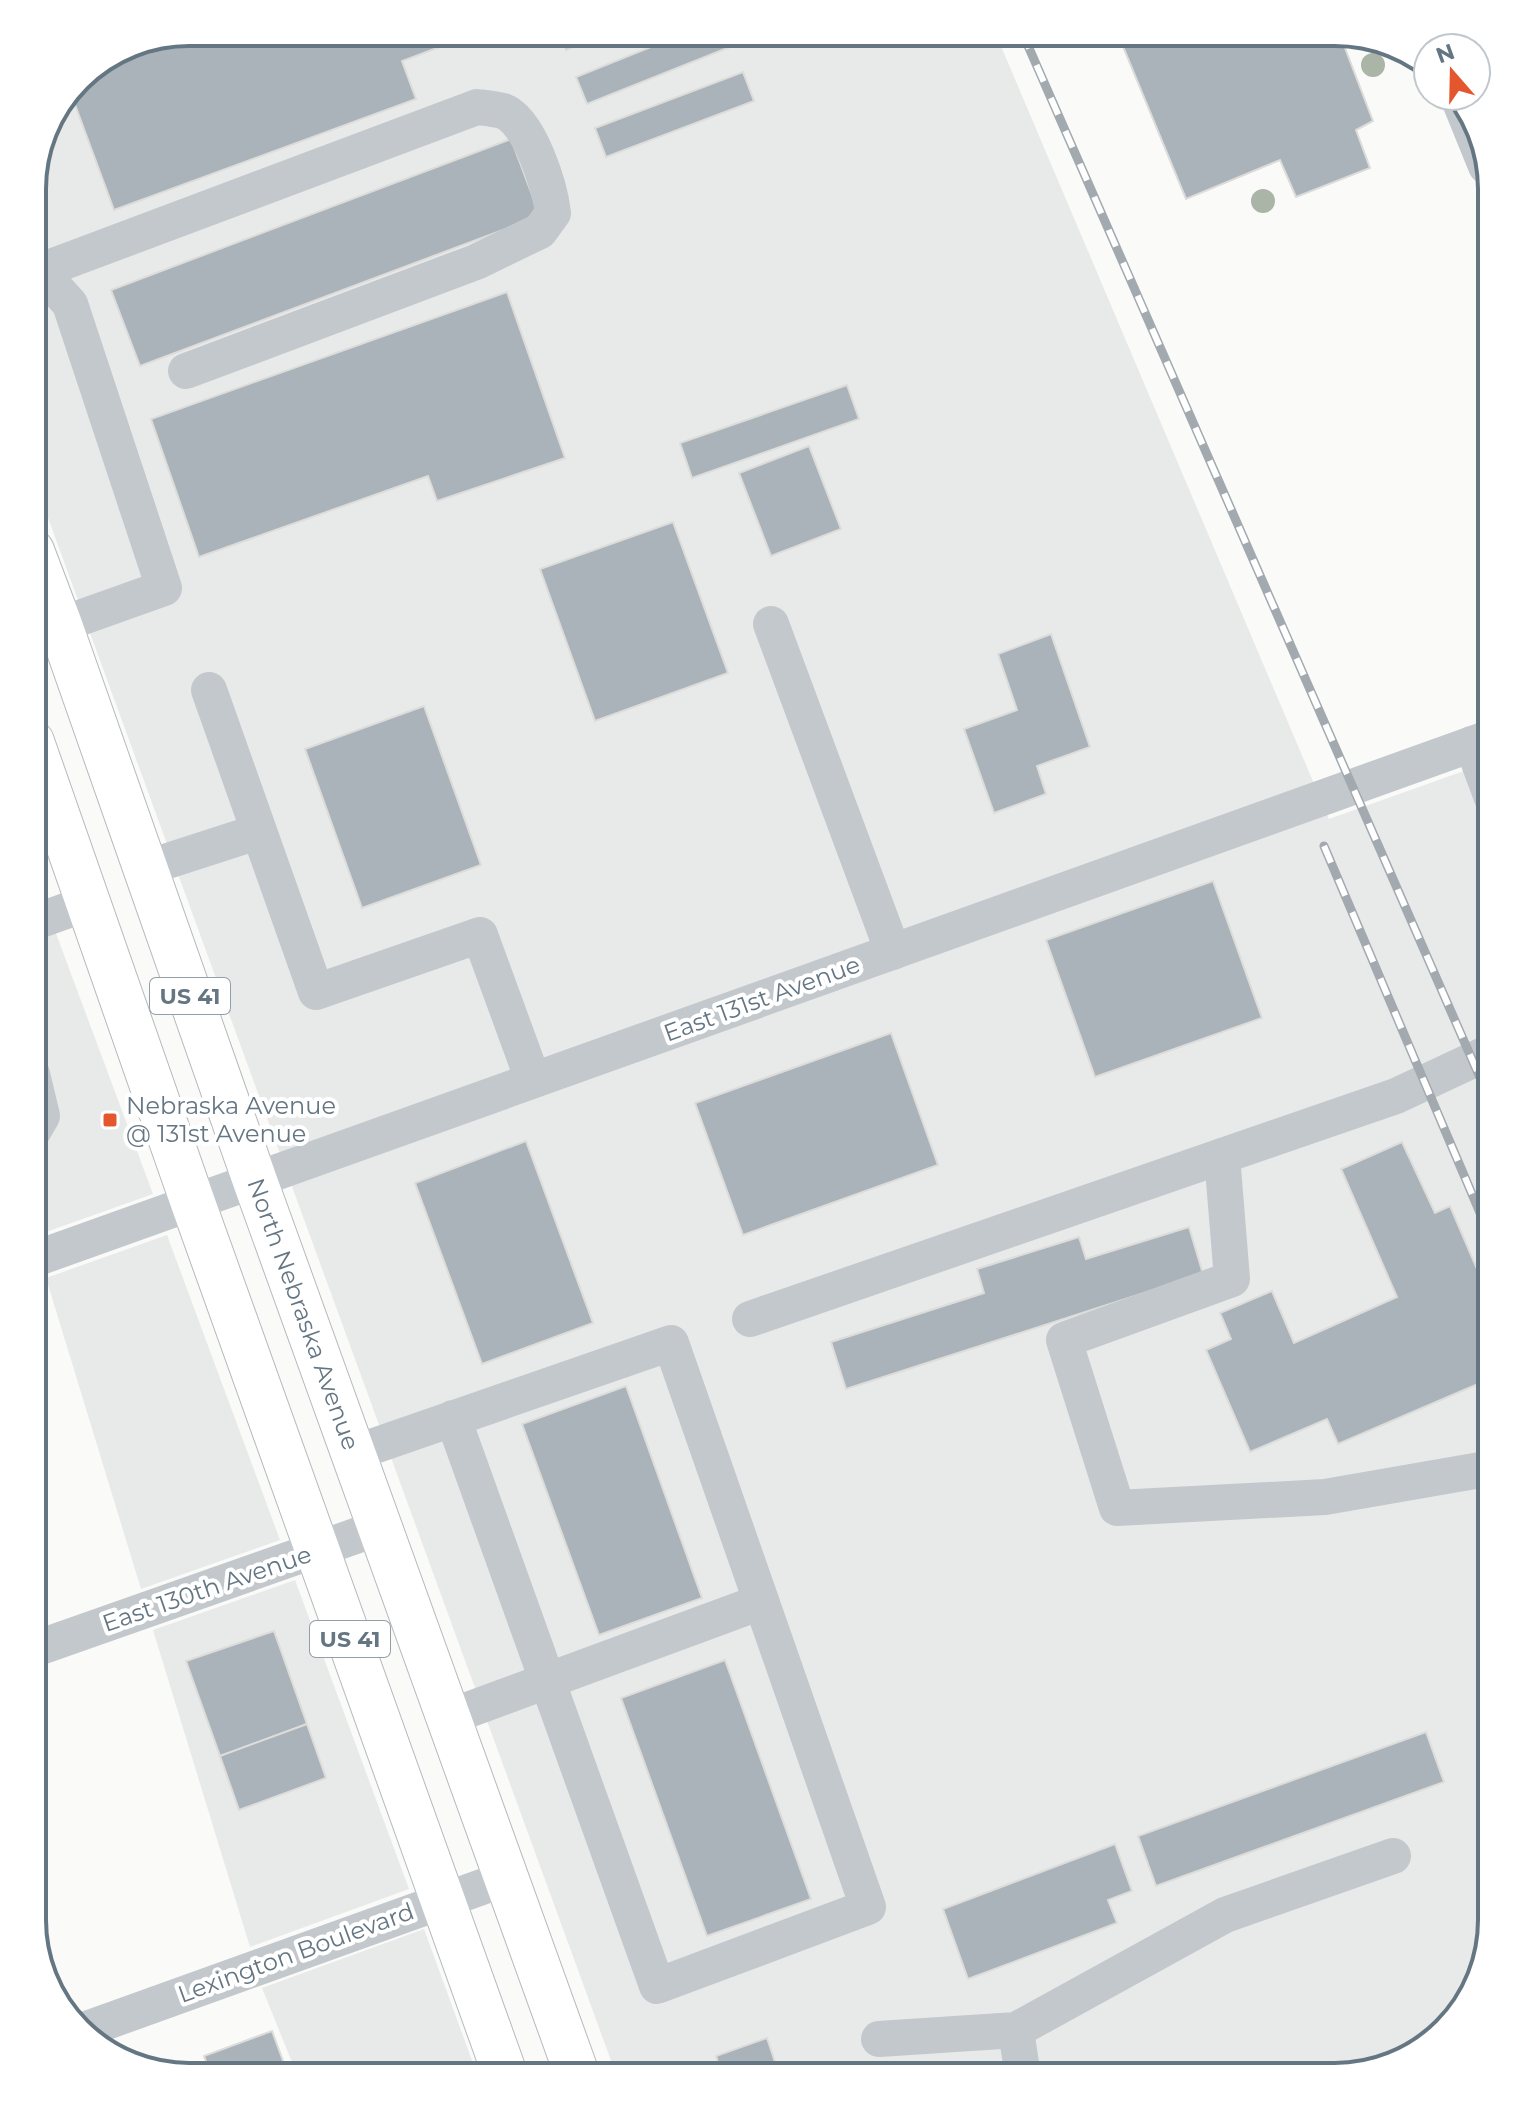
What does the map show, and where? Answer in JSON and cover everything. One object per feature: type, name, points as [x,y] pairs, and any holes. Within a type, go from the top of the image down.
[{"type":"main road","name":"North Nebraska Avenue","points":[[46,630],[146,868],[255,1181],[573,2063]]},
{"type":"main road","name":"US 41","points":[[46,782],[501,2063]]},
{"type":"street","points":[[46,261],[477,107],[506,112],[526,133],[549,185],[553,213],[540,231],[476,262],[186,371]]},
{"type":"street","points":[[46,277],[70,304],[164,588],[46,630]]},
{"type":"street","points":[[771,624],[893,952]]},
{"type":"street","points":[[209,690],[316,992],[480,935],[533,1080]]},
{"type":"street","name":"East 131st Avenue","points":[[46,1255],[1478,741]]},
{"type":"street","points":[[146,868],[257,832]]},
{"type":"street","points":[[46,918],[88,903]]},
{"type":"street","points":[[750,1319],[1396,1096],[1478,1058]]},
{"type":"street","points":[[1222,1156],[1232,1279],[1064,1340],[1117,1508],[1325,1497],[1478,1470]]},
{"type":"street","points":[[354,1453],[453,1418],[671,1343],[868,1907],[657,1986],[453,1418]]},
{"type":"street","name":"East 130th Avenue","points":[[46,1645],[381,1527]]},
{"type":"street","points":[[449,1717],[761,1602]]},
{"type":"street","points":[[879,2039],[1016,2030],[1225,1915],[1393,1856]]},
{"type":"street","name":"Lexington Boulevard","points":[[94,2026],[507,1878]]},
{"type":"street","points":[[1016,2030],[1021,2063]]},
{"type":"shaded area","points":[[180,46],[1001,46],[1329,819],[1478,766],[1478,1920],[1473,1957],[1459,1991],[1436,2021],[1406,2044],[1390,2052],[1353,2062],[612,2063],[46,512],[46,180],[51,152],[65,118],[88,88],[118,65],[161,49]]},
{"type":"shaded area","points":[[46,907],[153,1194],[46,1232]]},
{"type":"shaded area","points":[[167,1235],[280,1540],[141,1589],[46,1278]]},
{"type":"shaded area","points":[[295,1580],[409,1889],[250,1947],[153,1630]]},
{"type":"shaded area","points":[[424,1929],[473,2063],[292,2063],[262,1988]]},
{"type":"building","points":[[180,46],[442,46],[402,61],[416,99],[114,210],[75,104],[102,76],[134,57]]},
{"type":"building","points":[[653,46],[732,46],[587,104],[576,77]]},
{"type":"building","points":[[1123,46],[1344,46],[1373,121],[1356,130],[1370,168],[1296,197],[1280,160],[1186,199]]},
{"type":"building","points":[[743,72],[754,101],[606,157],[595,128]]},
{"type":"building","points":[[511,139],[540,216],[140,366],[111,290]]},
{"type":"building","points":[[507,292],[565,458],[437,501],[428,476],[199,557],[151,419]]},
{"type":"building","points":[[847,385],[859,419],[692,478],[680,443]]},
{"type":"building","points":[[809,446],[841,529],[771,556],[739,473]]},
{"type":"building","points":[[673,522],[728,673],[595,721],[540,569]]},
{"type":"building","points":[[1051,634],[1090,747],[1037,766],[1046,794],[994,813],[964,729],[1017,710],[998,654]]},
{"type":"building","points":[[424,706],[481,865],[362,908],[305,749]]},
{"type":"building","points":[[1213,881],[1262,1018],[1095,1077],[1046,940]]},
{"type":"building","points":[[891,1033],[938,1165],[743,1235],[695,1103]]},
{"type":"building","points":[[526,1141],[593,1323],[482,1364],[415,1183]]},
{"type":"building","points":[[1402,1142],[1435,1213],[1450,1206],[1478,1271],[1478,1384],[1338,1444],[1327,1419],[1250,1452],[1206,1350],[1231,1339],[1220,1313],[1272,1291],[1294,1343],[1397,1297],[1341,1169]]},
{"type":"building","points":[[1189,1227],[1203,1274],[846,1389],[831,1342],[984,1293],[977,1269],[1079,1237],[1086,1259]]},
{"type":"building","points":[[626,1386],[702,1598],[599,1635],[522,1424]]},
{"type":"building","points":[[274,1631],[307,1724],[220,1756],[186,1661]]},
{"type":"building","points":[[725,1660],[811,1899],[707,1936],[621,1698]]},
{"type":"building","points":[[307,1724],[326,1778],[239,1810],[220,1756]]},
{"type":"building","points":[[1426,1732],[1444,1782],[1156,1886],[1138,1836]]},
{"type":"building","points":[[1115,1844],[1132,1891],[1108,1900],[1117,1923],[968,1979],[943,1909]]},
{"type":"building","points":[[272,2031],[284,2063],[207,2063],[204,2056]]},
{"type":"building","points":[[767,2038],[775,2063],[718,2063],[716,2056]]},
{"type":"railway","points":[[1028,46],[1478,1073]]},
{"type":"railway","points":[[1324,846],[1478,1208]]},
{"type":"place","name":"Nebraska Avenue @ 131st Avenue","points":[[110,1120]]}]
